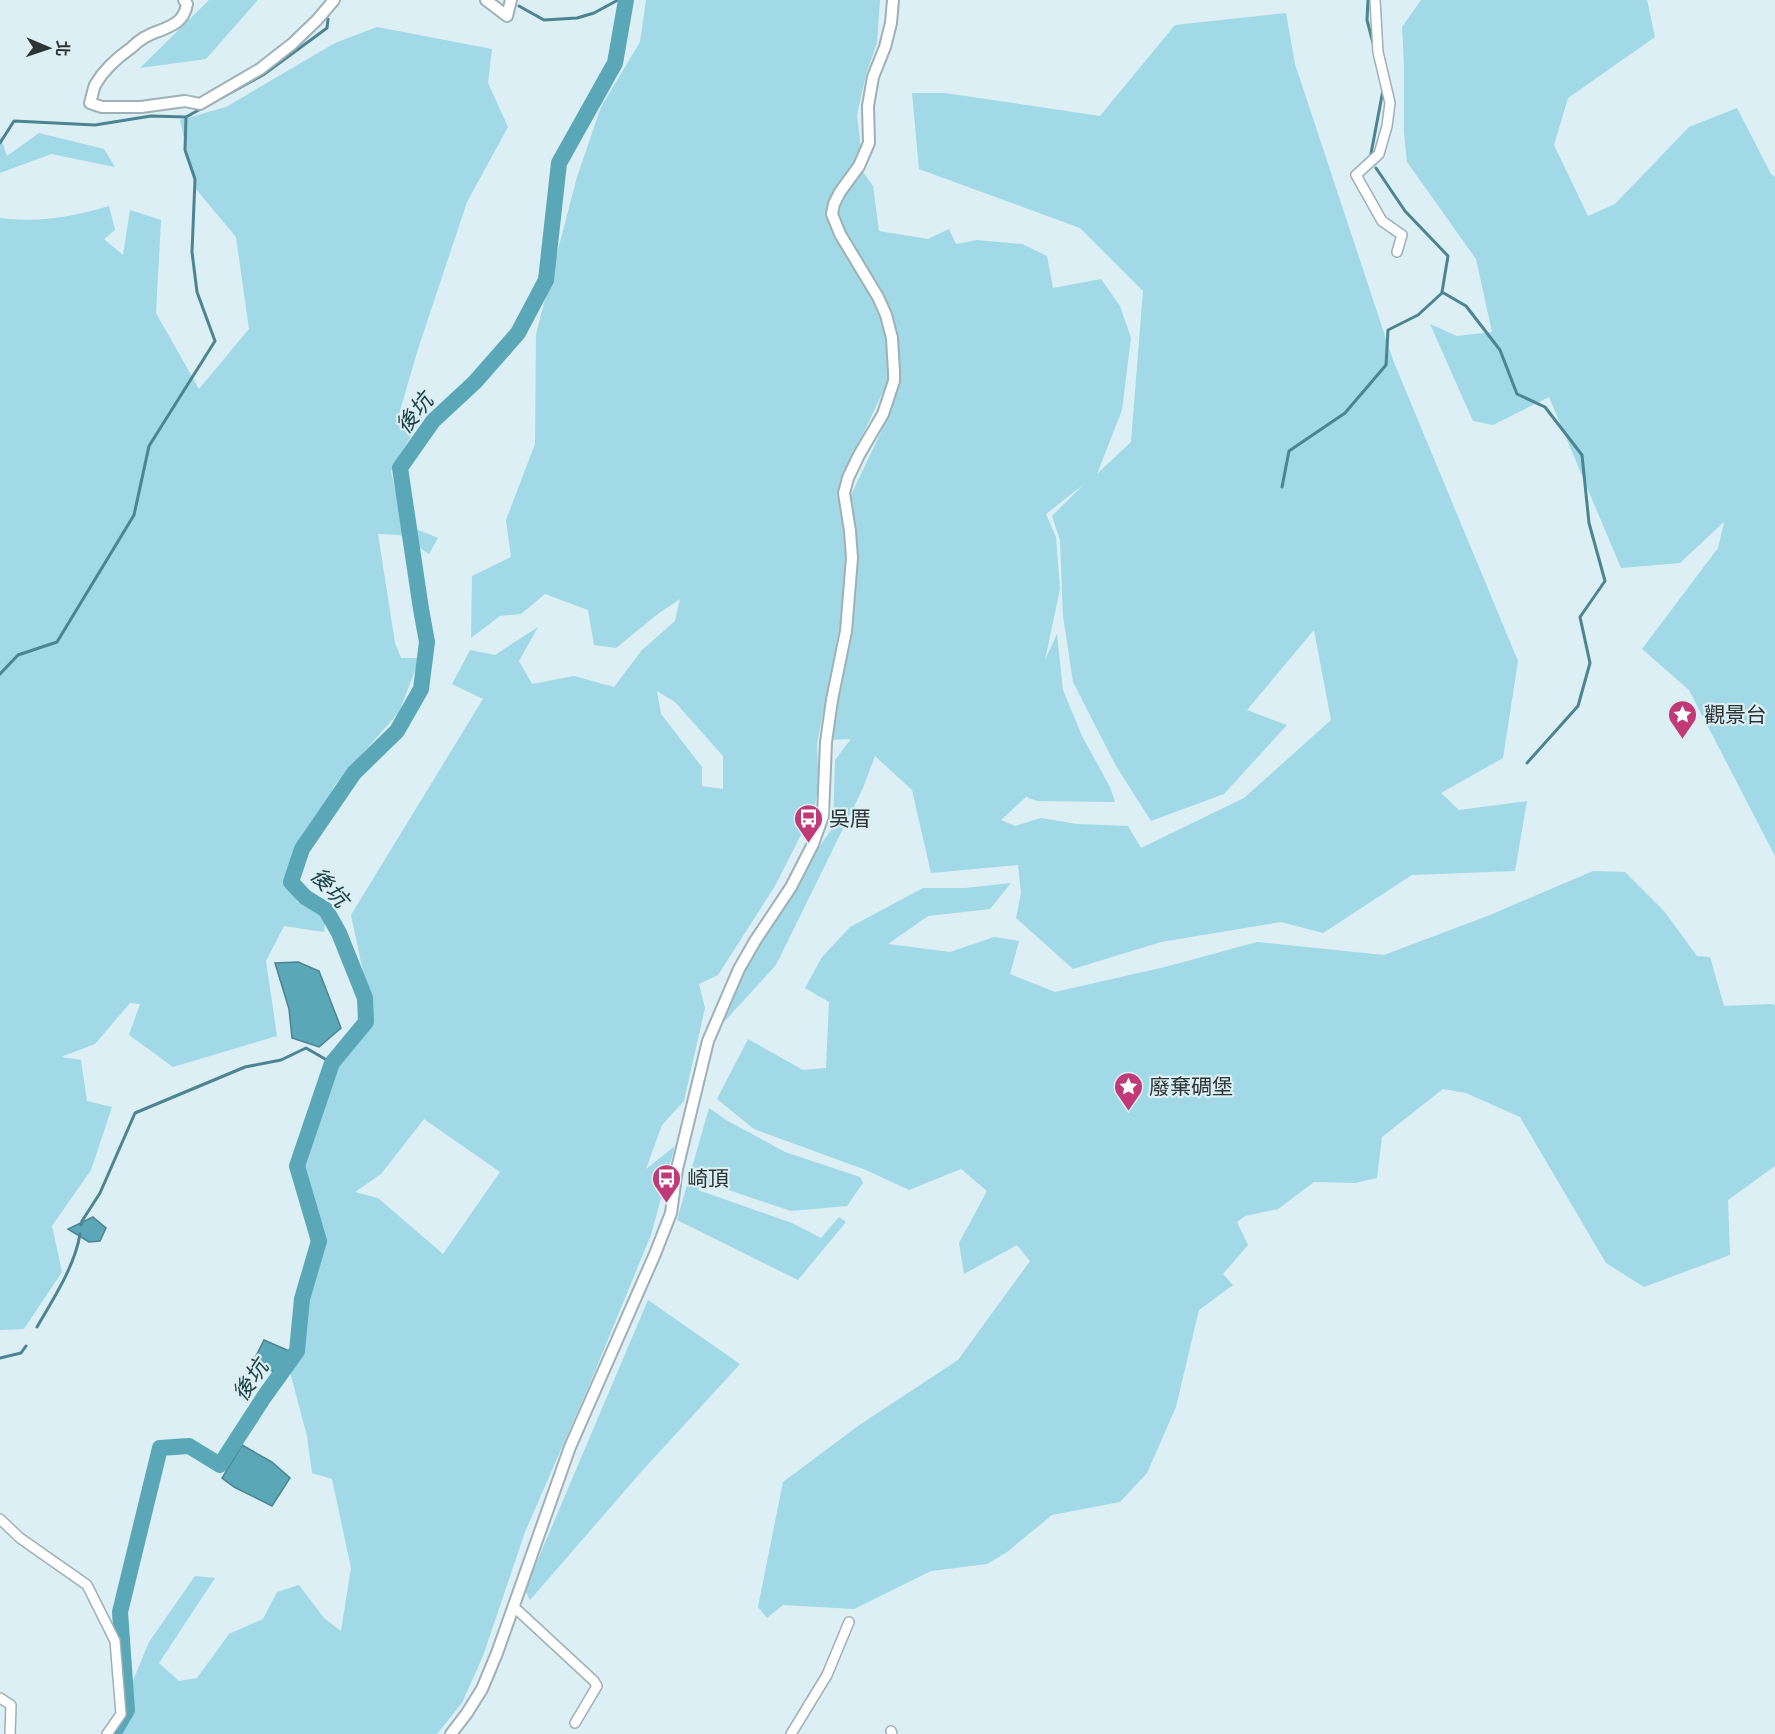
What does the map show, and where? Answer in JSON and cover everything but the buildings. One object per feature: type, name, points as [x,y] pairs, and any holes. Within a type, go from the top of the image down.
[{"type":"street","points":[[184,0],[187,4],[185,13],[178,21],[132,47],[118,58],[95,85],[90,103],[102,107],[141,107],[185,101],[200,104],[260,69],[292,44],[334,0]]},
{"type":"street","points":[[486,0],[507,16],[511,0]]},
{"type":"street","points":[[451,1734],[482,1689],[570,1447],[655,1254],[670,1213],[677,1169],[708,1041],[740,969],[791,887],[813,844],[823,816],[826,742],[846,631],[852,558],[844,493],[859,455],[883,414],[894,381],[892,338],[886,315],[878,297],[840,234],[832,214],[840,192],[860,166],[869,142],[868,106],[873,77],[885,47],[891,23],[893,0]]},
{"type":"street","points":[[1375,0],[1378,52],[1390,103],[1387,126],[1379,154],[1356,175],[1382,221],[1402,235],[1397,252]]},
{"type":"street","points":[[0,1519],[21,1538],[87,1585],[116,1641],[121,1714],[106,1734]]},
{"type":"street","points":[[513,1606],[594,1680],[597,1686],[576,1723]]},
{"type":"street","points":[[791,1734],[827,1675],[849,1622]]},
{"type":"street","points":[[0,1698],[11,1705],[10,1734]]},
{"type":"shaded area","points":[[209,0],[258,0],[206,59],[140,68]]},
{"type":"shaded area","points":[[646,0],[880,0],[877,43],[866,75],[857,115],[862,157],[830,200],[827,216],[879,313],[887,339],[890,377],[852,457],[845,526],[847,558],[843,609],[817,744],[819,793],[814,809],[775,886],[718,975],[699,984],[705,1008],[684,1101],[662,1125],[646,1169],[675,1146],[651,1235],[525,1532],[483,1656],[462,1703],[437,1734],[111,1734],[149,1642],[195,1576],[215,1578],[159,1663],[179,1681],[197,1678],[229,1634],[263,1619],[277,1592],[299,1585],[324,1618],[341,1631],[351,1568],[332,1479],[312,1473],[307,1436],[290,1372],[315,1211],[298,1179],[324,1089],[355,1028],[371,1010],[351,915],[483,699],[452,684],[470,650],[495,655],[538,627],[519,661],[532,684],[574,676],[614,687],[642,650],[675,621],[680,599],[616,648],[594,645],[588,610],[545,594],[521,614],[500,616],[471,638],[472,576],[511,557],[506,520],[535,444],[536,334],[577,177],[601,107],[640,42]],"holes":[[[657,691],[675,702],[723,756],[723,789],[702,786],[702,767],[661,714]],[[424,1119],[500,1172],[443,1254],[378,1198],[355,1192],[381,1174]]]},
{"type":"shaded area","points":[[1421,0],[1647,0],[1655,37],[1568,98],[1554,145],[1588,216],[1615,204],[1689,127],[1737,108],[1771,174],[1775,177],[1775,856],[1689,690],[1642,649],[1718,548],[1724,522],[1680,563],[1621,568],[1549,397],[1493,425],[1473,421],[1430,324],[1457,336],[1492,332],[1476,259],[1407,162],[1404,132],[1402,27]]},
{"type":"shaded area","points":[[1286,13],[1295,64],[1393,360],[1518,661],[1503,758],[1441,793],[1459,810],[1527,801],[1515,871],[1412,875],[1323,933],[1281,922],[1161,942],[1073,969],[1016,918],[1021,893],[1018,865],[931,873],[912,790],[875,756],[863,788],[776,965],[723,1023],[731,991],[796,881],[833,827],[835,760],[851,739],[829,740],[847,638],[850,497],[892,409],[898,348],[889,320],[846,238],[838,218],[839,208],[846,193],[863,172],[873,186],[879,231],[928,239],[949,229],[956,244],[977,240],[1022,244],[1047,256],[1053,288],[1101,279],[1120,306],[1131,338],[1122,410],[1097,474],[1131,442],[1143,291],[1080,228],[919,169],[912,93],[945,93],[1100,116],[1175,25]],"holes":[[[1084,484],[1052,516],[1060,540],[1063,616],[1073,682],[1116,766],[1151,821],[1224,794],[1287,725],[1247,710],[1314,630],[1331,720],[1244,798],[1141,848],[1128,826],[1077,824],[1041,818],[1015,826],[1001,820],[1026,797],[1037,801],[1115,802],[1110,787],[1082,736],[1063,690],[1057,634],[1045,660],[1060,589],[1056,537],[1046,514]]]},
{"type":"shaded area","points":[[377,27],[492,49],[488,83],[508,127],[467,202],[399,414],[422,417],[391,471],[399,508],[416,529],[438,538],[429,554],[400,535],[378,534],[395,643],[401,658],[420,658],[399,712],[335,785],[292,864],[297,902],[326,914],[324,932],[284,926],[266,961],[277,1036],[173,1067],[129,1035],[140,1004],[130,1003],[95,1044],[61,1057],[81,1060],[87,1101],[112,1107],[91,1170],[52,1226],[62,1272],[24,1329],[0,1330],[0,218],[28,220],[55,218],[109,206],[115,230],[104,239],[123,255],[130,210],[161,220],[156,313],[199,389],[249,329],[236,237],[195,188],[180,120],[226,107],[335,43]]},
{"type":"shaded area","points":[[39,133],[104,149],[115,167],[51,154],[0,173],[0,136],[7,156]]},
{"type":"shaded area","points":[[1593,871],[1625,872],[1664,911],[1697,956],[1710,957],[1724,1006],[1775,1005],[1775,1166],[1728,1200],[1730,1255],[1644,1287],[1606,1263],[1520,1117],[1466,1093],[1443,1089],[1382,1137],[1377,1178],[1355,1183],[1314,1182],[1278,1209],[1245,1216],[1237,1222],[1248,1245],[1223,1274],[1233,1285],[1199,1310],[1176,1407],[1147,1473],[1120,1502],[1052,1515],[1007,1552],[987,1564],[931,1571],[854,1609],[783,1605],[767,1618],[758,1607],[783,1482],[858,1426],[958,1360],[1030,1261],[1017,1245],[964,1274],[959,1243],[987,1191],[961,1169],[909,1190],[866,1170],[754,1129],[717,1099],[748,1039],[803,1070],[826,1068],[829,1002],[805,988],[822,957],[850,927],[923,888],[965,888],[1011,883],[990,909],[928,916],[888,944],[950,952],[994,937],[1019,941],[1010,974],[1055,992],[1165,967],[1257,942],[1384,955],[1490,915]]},
{"type":"shaded area","points":[[298,962],[319,971],[341,1028],[319,1047],[292,1038],[289,1009],[275,963]]},
{"type":"shaded area","points":[[709,1108],[726,1120],[785,1152],[860,1177],[863,1183],[847,1206],[791,1211],[705,1182],[698,1190],[792,1223],[821,1238],[839,1217],[846,1222],[798,1280],[677,1220]]},
{"type":"shaded area","points":[[93,1217],[106,1228],[100,1241],[89,1242],[68,1229]]},
{"type":"shaded area","points":[[648,1300],[740,1364],[641,1472],[530,1600],[525,1590]]},
{"type":"shaded area","points":[[264,1340],[294,1353],[279,1374],[253,1362]]},
{"type":"shaded area","points":[[242,1445],[272,1462],[290,1478],[272,1506],[234,1487],[222,1478]]},
{"type":"waterway","points":[[519,6],[544,20],[577,18],[594,13],[618,0]]},
{"type":"waterway","name":"後坑","points":[[113,1734],[127,1710],[120,1612],[160,1448],[189,1446],[220,1465],[297,1351],[302,1299],[319,1241],[297,1166],[332,1063],[366,1022],[365,998],[339,933],[326,910],[305,897],[291,882],[302,849],[354,773],[397,731],[421,689],[427,642],[400,468],[433,421],[475,382],[518,333],[546,280],[559,163],[615,63],[626,0]]},
{"type":"waterway","points":[[1368,0],[1367,20],[1373,43]]},
{"type":"waterway","points":[[0,674],[18,655],[57,642],[134,515],[149,446],[215,341],[197,292],[192,252],[195,179],[185,150],[186,117],[263,75],[327,28],[328,19]]},
{"type":"waterway","points":[[1370,159],[1383,90]]},
{"type":"waterway","points":[[0,143],[14,121],[95,125],[151,116],[186,117]]},
{"type":"waterway","points":[[1376,168],[1405,211],[1448,256],[1442,292],[1466,306],[1500,350],[1517,394],[1545,407],[1582,455],[1589,523],[1605,581],[1580,617],[1590,663],[1578,706],[1527,763]]},
{"type":"waterway","points":[[1282,487],[1289,451],[1345,413],[1386,365],[1388,330],[1418,315],[1442,293]]},
{"type":"waterway","points":[[81,1225],[100,1193],[135,1113],[245,1067],[281,1060],[306,1048],[332,1063]]},
{"type":"waterway","points":[[37,1327],[68,1270],[80,1234]]},
{"type":"waterway","points":[[0,1358],[21,1353],[26,1346]]},
{"type":"place","name":"觀景台","points":[[1683,740]]},
{"type":"place","name":"吳厝","points":[[808,844]]},
{"type":"place","name":"廢棄碉堡","points":[[1128,1112]]},
{"type":"place","name":"崎頂","points":[[666,1204]]}]
